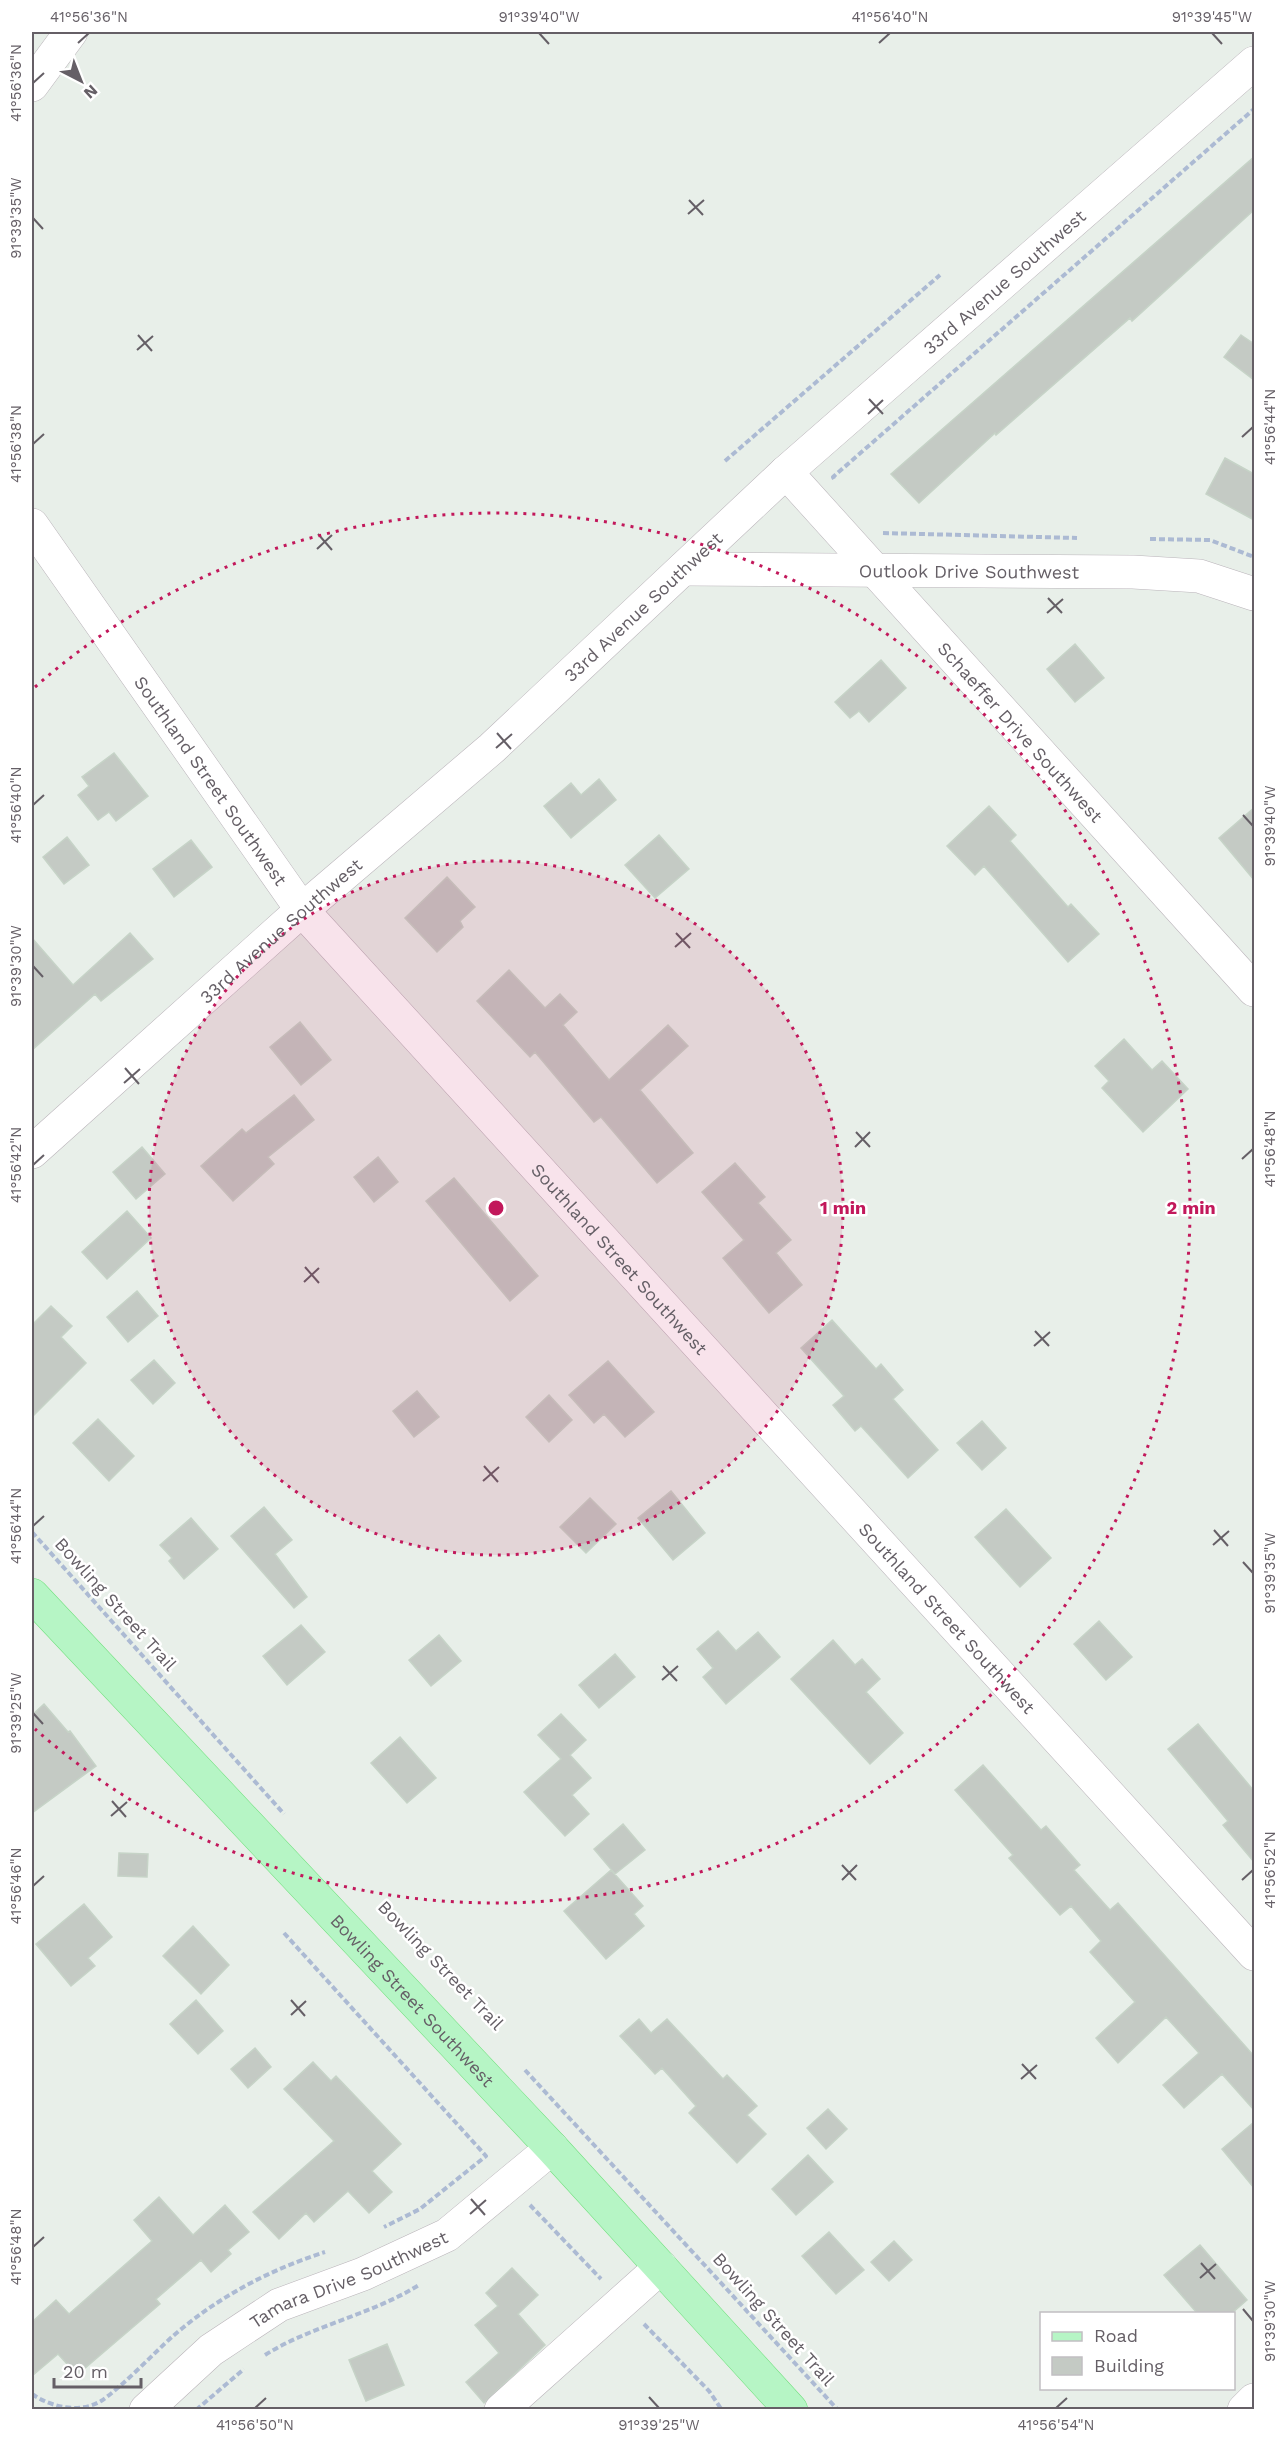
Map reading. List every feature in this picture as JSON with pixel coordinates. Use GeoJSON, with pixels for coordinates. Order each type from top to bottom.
{"type":"FeatureCollection","features":[{"type":"Feature","properties":{"kind":"main road","name":"Bowling Street Southwest"},"geometry":{"type":"LineString","coordinates":[[32,1595],[552,2148],[791,2409]]}},
{"type":"Feature","properties":{"kind":"street"},"geometry":{"type":"LineString","coordinates":[[32,85],[71,32]]}},
{"type":"Feature","properties":{"kind":"street","name":"33rd Avenue Southwest"},"geometry":{"type":"LineString","coordinates":[[32,1152],[302,910],[492,748],[786,472],[1254,63]]}},
{"type":"Feature","properties":{"kind":"street","name":"Schaeffer Drive Southwest"},"geometry":{"type":"LineString","coordinates":[[786,472],[1254,990]]}},
{"type":"Feature","properties":{"kind":"street","name":"Southland Street Southwest"},"geometry":{"type":"LineString","coordinates":[[32,525],[302,910],[1254,1954]]}},
{"type":"Feature","properties":{"kind":"street","name":"Outlook Drive Southwest"},"geometry":{"type":"LineString","coordinates":[[683,568],[873,569],[1199,576],[1254,594]]}},
{"type":"Feature","properties":{"kind":"street","name":"Tamara Drive Southwest"},"geometry":{"type":"LineString","coordinates":[[146,2409],[211,2350],[279,2305],[363,2274],[447,2235],[552,2148]]}},
{"type":"Feature","properties":{"kind":"street"},"geometry":{"type":"LineString","coordinates":[[501,2409],[661,2267]]}},
{"type":"Feature","properties":{"kind":"street"},"geometry":{"type":"LineString","coordinates":[[1244,2409],[1254,2400]]}},
{"type":"Feature","properties":{"kind":"path"},"geometry":{"type":"LineString","coordinates":[[840,485],[832,477],[1254,109]]}},
{"type":"Feature","properties":{"kind":"path"},"geometry":{"type":"LineString","coordinates":[[725,461],[940,275]]}},
{"type":"Feature","properties":{"kind":"path"},"geometry":{"type":"LineString","coordinates":[[876,525],[883,533],[1079,538]]}},
{"type":"Feature","properties":{"kind":"path"},"geometry":{"type":"LineString","coordinates":[[1138,539],[1210,540],[1254,557]]}},
{"type":"Feature","properties":{"kind":"path","name":"Bowling Street Trail"},"geometry":{"type":"LineString","coordinates":[[32,1532],[212,1731],[289,1820]]}},
{"type":"Feature","properties":{"kind":"path"},"geometry":{"type":"LineString","coordinates":[[284,1933],[486,2156],[420,2209],[382,2228]]}},
{"type":"Feature","properties":{"kind":"path","name":"Bowling Street Trail"},"geometry":{"type":"LineString","coordinates":[[518,2063],[567,2113],[838,2409]]}},
{"type":"Feature","properties":{"kind":"path"},"geometry":{"type":"LineString","coordinates":[[32,2394],[47,2404],[76,2408],[100,2401],[176,2334],[238,2289],[280,2266],[333,2249]]}},
{"type":"Feature","properties":{"kind":"building"},"geometry":{"type":"Polygon","coordinates":[[[1254,157],[1254,210],[1132,321],[1130,318],[996,435],[995,433],[919,503],[891,474],[1254,157]]]}},
{"type":"Feature","properties":{"kind":"building"},"geometry":{"type":"Polygon","coordinates":[[[1241,335],[1254,344],[1254,380],[1224,357],[1241,335]]]}},
{"type":"Feature","properties":{"kind":"building"},"geometry":{"type":"Polygon","coordinates":[[[1225,458],[1254,474],[1254,520],[1206,494],[1225,458]]]}},
{"type":"Feature","properties":{"kind":"building"},"geometry":{"type":"Polygon","coordinates":[[[1075,644],[1104,678],[1075,702],[1047,669],[1075,644]]]}},
{"type":"Feature","properties":{"kind":"building"},"geometry":{"type":"Polygon","coordinates":[[[881,660],[906,688],[869,722],[859,711],[850,718],[835,702],[881,660]]]}},
{"type":"Feature","properties":{"kind":"building"},"geometry":{"type":"Polygon","coordinates":[[[114,753],[148,796],[116,821],[109,812],[98,820],[78,795],[89,786],[82,777],[114,753]]]}},
{"type":"Feature","properties":{"kind":"building"},"geometry":{"type":"Polygon","coordinates":[[[599,779],[616,800],[571,838],[544,806],[571,783],[581,795],[599,779]]]}},
{"type":"Feature","properties":{"kind":"building"},"geometry":{"type":"Polygon","coordinates":[[[989,806],[1016,835],[1010,841],[1068,907],[1071,904],[1099,934],[1068,962],[984,866],[975,875],[947,846],[989,806]]]}},
{"type":"Feature","properties":{"kind":"building"},"geometry":{"type":"Polygon","coordinates":[[[1254,808],[1254,880],[1219,838],[1254,808]]]}},
{"type":"Feature","properties":{"kind":"building"},"geometry":{"type":"Polygon","coordinates":[[[659,835],[689,869],[655,898],[625,865],[659,835]]]}},
{"type":"Feature","properties":{"kind":"building"},"geometry":{"type":"Polygon","coordinates":[[[67,837],[89,865],[64,884],[43,857],[67,837]]]}},
{"type":"Feature","properties":{"kind":"building"},"geometry":{"type":"Polygon","coordinates":[[[191,840],[212,867],[174,897],[153,869],[191,840]]]}},
{"type":"Feature","properties":{"kind":"building"},"geometry":{"type":"Polygon","coordinates":[[[447,877],[475,907],[460,921],[463,927],[437,952],[405,918],[447,877]]]}},
{"type":"Feature","properties":{"kind":"building"},"geometry":{"type":"Polygon","coordinates":[[[130,933],[153,959],[101,1001],[95,994],[32,1050],[32,938],[73,985],[130,933]]]}},
{"type":"Feature","properties":{"kind":"building"},"geometry":{"type":"Polygon","coordinates":[[[509,970],[545,1008],[560,994],[577,1012],[563,1025],[609,1080],[668,1025],[688,1046],[640,1090],[693,1153],[657,1183],[601,1117],[594,1122],[535,1052],[530,1057],[477,1001],[509,970]]]}},
{"type":"Feature","properties":{"kind":"building"},"geometry":{"type":"Polygon","coordinates":[[[300,1022],[331,1060],[301,1085],[270,1047],[300,1022]]]}},
{"type":"Feature","properties":{"kind":"building"},"geometry":{"type":"Polygon","coordinates":[[[1124,1039],[1152,1070],[1162,1061],[1188,1089],[1143,1132],[1102,1088],[1109,1081],[1095,1066],[1124,1039]]]}},
{"type":"Feature","properties":{"kind":"building"},"geometry":{"type":"Polygon","coordinates":[[[294,1095],[314,1120],[268,1157],[274,1164],[233,1201],[201,1166],[242,1129],[246,1133],[294,1095]]]}},
{"type":"Feature","properties":{"kind":"building"},"geometry":{"type":"Polygon","coordinates":[[[142,1147],[165,1174],[136,1199],[113,1172],[142,1147]]]}},
{"type":"Feature","properties":{"kind":"building"},"geometry":{"type":"Polygon","coordinates":[[[378,1157],[398,1182],[374,1202],[354,1177],[378,1157]]]}},
{"type":"Feature","properties":{"kind":"building"},"geometry":{"type":"Polygon","coordinates":[[[735,1163],[765,1197],[758,1203],[791,1240],[776,1253],[802,1285],[769,1313],[723,1258],[744,1240],[702,1192],[735,1163]]]}},
{"type":"Feature","properties":{"kind":"building"},"geometry":{"type":"Polygon","coordinates":[[[454,1178],[538,1276],[510,1301],[426,1201],[454,1178]]]}},
{"type":"Feature","properties":{"kind":"building"},"geometry":{"type":"Polygon","coordinates":[[[127,1211],[151,1238],[107,1279],[82,1252],[127,1211]]]}},
{"type":"Feature","properties":{"kind":"building"},"geometry":{"type":"Polygon","coordinates":[[[137,1291],[158,1316],[128,1342],[107,1317],[137,1291]]]}},
{"type":"Feature","properties":{"kind":"building"},"geometry":{"type":"Polygon","coordinates":[[[51,1306],[72,1326],[61,1337],[86,1363],[32,1417],[32,1325],[51,1306]]]}},
{"type":"Feature","properties":{"kind":"building"},"geometry":{"type":"Polygon","coordinates":[[[832,1320],[876,1369],[881,1364],[903,1390],[893,1399],[938,1450],[908,1478],[861,1426],[855,1431],[833,1405],[844,1396],[801,1348],[832,1320]]]}},
{"type":"Feature","properties":{"kind":"building"},"geometry":{"type":"Polygon","coordinates":[[[154,1360],[175,1383],[153,1404],[131,1380],[154,1360]]]}},
{"type":"Feature","properties":{"kind":"building"},"geometry":{"type":"Polygon","coordinates":[[[608,1361],[654,1412],[625,1437],[604,1414],[594,1423],[569,1395],[608,1361]]]}},
{"type":"Feature","properties":{"kind":"building"},"geometry":{"type":"Polygon","coordinates":[[[417,1391],[439,1417],[414,1437],[393,1411],[417,1391]]]}},
{"type":"Feature","properties":{"kind":"building"},"geometry":{"type":"Polygon","coordinates":[[[549,1395],[572,1420],[549,1442],[526,1417],[549,1395]]]}},
{"type":"Feature","properties":{"kind":"building"},"geometry":{"type":"Polygon","coordinates":[[[98,1419],[134,1456],[109,1481],[73,1443],[98,1419]]]}},
{"type":"Feature","properties":{"kind":"building"},"geometry":{"type":"Polygon","coordinates":[[[982,1421],[1006,1448],[982,1470],[957,1443],[982,1421]]]}},
{"type":"Feature","properties":{"kind":"building"},"geometry":{"type":"Polygon","coordinates":[[[671,1491],[705,1533],[673,1560],[638,1518],[671,1491]]]}},
{"type":"Feature","properties":{"kind":"building"},"geometry":{"type":"Polygon","coordinates":[[[590,1498],[616,1524],[586,1553],[560,1527],[590,1498]]]}},
{"type":"Feature","properties":{"kind":"building"},"geometry":{"type":"Polygon","coordinates":[[[264,1507],[292,1540],[275,1554],[307,1597],[294,1608],[231,1536],[264,1507]]]}},
{"type":"Feature","properties":{"kind":"building"},"geometry":{"type":"Polygon","coordinates":[[[1006,1509],[1051,1558],[1020,1587],[975,1537],[1006,1509]]]}},
{"type":"Feature","properties":{"kind":"building"},"geometry":{"type":"Polygon","coordinates":[[[191,1518],[218,1549],[184,1579],[169,1561],[172,1558],[160,1545],[191,1518]]]}},
{"type":"Feature","properties":{"kind":"building"},"geometry":{"type":"Polygon","coordinates":[[[1099,1621],[1132,1657],[1106,1680],[1074,1644],[1099,1621]]]}},
{"type":"Feature","properties":{"kind":"building"},"geometry":{"type":"Polygon","coordinates":[[[301,1625],[325,1652],[287,1685],[263,1656],[301,1625]]]}},
{"type":"Feature","properties":{"kind":"building"},"geometry":{"type":"Polygon","coordinates":[[[718,1631],[736,1651],[758,1632],[780,1657],[726,1704],[703,1677],[713,1668],[697,1649],[718,1631]]]}},
{"type":"Feature","properties":{"kind":"building"},"geometry":{"type":"Polygon","coordinates":[[[439,1635],[461,1661],[431,1686],[409,1660],[439,1635]]]}},
{"type":"Feature","properties":{"kind":"building"},"geometry":{"type":"Polygon","coordinates":[[[833,1640],[855,1665],[862,1659],[880,1679],[866,1692],[903,1733],[870,1764],[791,1679],[833,1640]]]}},
{"type":"Feature","properties":{"kind":"building"},"geometry":{"type":"Polygon","coordinates":[[[615,1654],[635,1677],[599,1708],[579,1685],[615,1654]]]}},
{"type":"Feature","properties":{"kind":"building"},"geometry":{"type":"Polygon","coordinates":[[[44,1704],[68,1732],[70,1731],[96,1766],[32,1813],[32,1715],[44,1704]]]}},
{"type":"Feature","properties":{"kind":"building"},"geometry":{"type":"Polygon","coordinates":[[[561,1714],[586,1740],[570,1755],[591,1778],[572,1795],[589,1814],[565,1836],[524,1792],[561,1759],[538,1735],[561,1714]]]}},
{"type":"Feature","properties":{"kind":"building"},"geometry":{"type":"Polygon","coordinates":[[[1198,1724],[1254,1791],[1254,1862],[1223,1825],[1228,1821],[1168,1749],[1198,1724]]]}},
{"type":"Feature","properties":{"kind":"building"},"geometry":{"type":"Polygon","coordinates":[[[400,1737],[436,1778],[407,1803],[371,1763],[400,1737]]]}},
{"type":"Feature","properties":{"kind":"building"},"geometry":{"type":"Polygon","coordinates":[[[983,1765],[1041,1830],[1046,1826],[1080,1865],[1074,1870],[1110,1910],[1118,1903],[1254,2056],[1254,2110],[1222,2074],[1184,2108],[1163,2085],[1199,2053],[1166,2017],[1118,2063],[1096,2038],[1135,2002],[1090,1952],[1101,1941],[1071,1906],[1060,1915],[1009,1858],[1013,1855],[955,1790],[983,1765]]]}},
{"type":"Feature","properties":{"kind":"building"},"geometry":{"type":"Polygon","coordinates":[[[623,1824],[645,1850],[615,1874],[594,1849],[623,1824]]]}},
{"type":"Feature","properties":{"kind":"building"},"geometry":{"type":"Polygon","coordinates":[[[119,1853],[148,1854],[147,1877],[118,1876],[119,1853]]]}},
{"type":"Feature","properties":{"kind":"building"},"geometry":{"type":"Polygon","coordinates":[[[611,1870],[643,1906],[634,1914],[644,1926],[606,1959],[564,1911],[611,1870]]]}},
{"type":"Feature","properties":{"kind":"building"},"geometry":{"type":"Polygon","coordinates":[[[84,1904],[112,1937],[88,1958],[95,1966],[71,1986],[36,1944],[84,1904]]]}},
{"type":"Feature","properties":{"kind":"building"},"geometry":{"type":"Polygon","coordinates":[[[193,1926],[229,1965],[201,1994],[163,1956],[193,1926]]]}},
{"type":"Feature","properties":{"kind":"building"},"geometry":{"type":"Polygon","coordinates":[[[196,2000],[223,2031],[198,2054],[170,2024],[196,2000]]]}},
{"type":"Feature","properties":{"kind":"building"},"geometry":{"type":"Polygon","coordinates":[[[639,2019],[651,2033],[667,2019],[723,2079],[727,2075],[757,2106],[747,2115],[766,2134],[737,2163],[689,2113],[696,2106],[662,2068],[655,2074],[620,2036],[639,2019]]]}},
{"type":"Feature","properties":{"kind":"building"},"geometry":{"type":"Polygon","coordinates":[[[255,2048],[271,2067],[248,2088],[231,2069],[255,2048]]]}},
{"type":"Feature","properties":{"kind":"building"},"geometry":{"type":"Polygon","coordinates":[[[313,2062],[331,2081],[336,2076],[401,2144],[372,2171],[392,2192],[369,2213],[348,2191],[314,2222],[306,2213],[279,2239],[253,2212],[334,2141],[284,2089],[313,2062]]]}},
{"type":"Feature","properties":{"kind":"building"},"geometry":{"type":"Polygon","coordinates":[[[828,2109],[847,2129],[826,2149],[807,2128],[828,2109]]]}},
{"type":"Feature","properties":{"kind":"building"},"geometry":{"type":"Polygon","coordinates":[[[1254,2122],[1254,2188],[1222,2149],[1254,2122]]]}},
{"type":"Feature","properties":{"kind":"building"},"geometry":{"type":"Polygon","coordinates":[[[808,2155],[833,2182],[796,2215],[772,2189],[808,2155]]]}},
{"type":"Feature","properties":{"kind":"building"},"geometry":{"type":"Polygon","coordinates":[[[159,2197],[193,2235],[225,2205],[249,2232],[228,2250],[231,2254],[211,2272],[201,2260],[156,2299],[160,2304],[77,2375],[58,2354],[32,2376],[32,2322],[56,2300],[69,2314],[152,2241],[134,2220],[159,2197]]]}},
{"type":"Feature","properties":{"kind":"building"},"geometry":{"type":"Polygon","coordinates":[[[829,2232],[864,2270],[836,2294],[802,2256],[829,2232]]]}},
{"type":"Feature","properties":{"kind":"building"},"geometry":{"type":"Polygon","coordinates":[[[894,2241],[912,2260],[889,2281],[871,2262],[894,2241]]]}},
{"type":"Feature","properties":{"kind":"building"},"geometry":{"type":"Polygon","coordinates":[[[1200,2245],[1247,2300],[1233,2312],[1196,2312],[1164,2275],[1200,2245]]]}},
{"type":"Feature","properties":{"kind":"building"},"geometry":{"type":"Polygon","coordinates":[[[512,2268],[538,2295],[518,2314],[545,2345],[484,2403],[466,2382],[499,2353],[475,2325],[498,2306],[486,2293],[512,2268]]]}},
{"type":"Feature","properties":{"kind":"building"},"geometry":{"type":"Polygon","coordinates":[[[387,2344],[404,2385],[366,2401],[349,2360],[387,2344]]]}}]}
